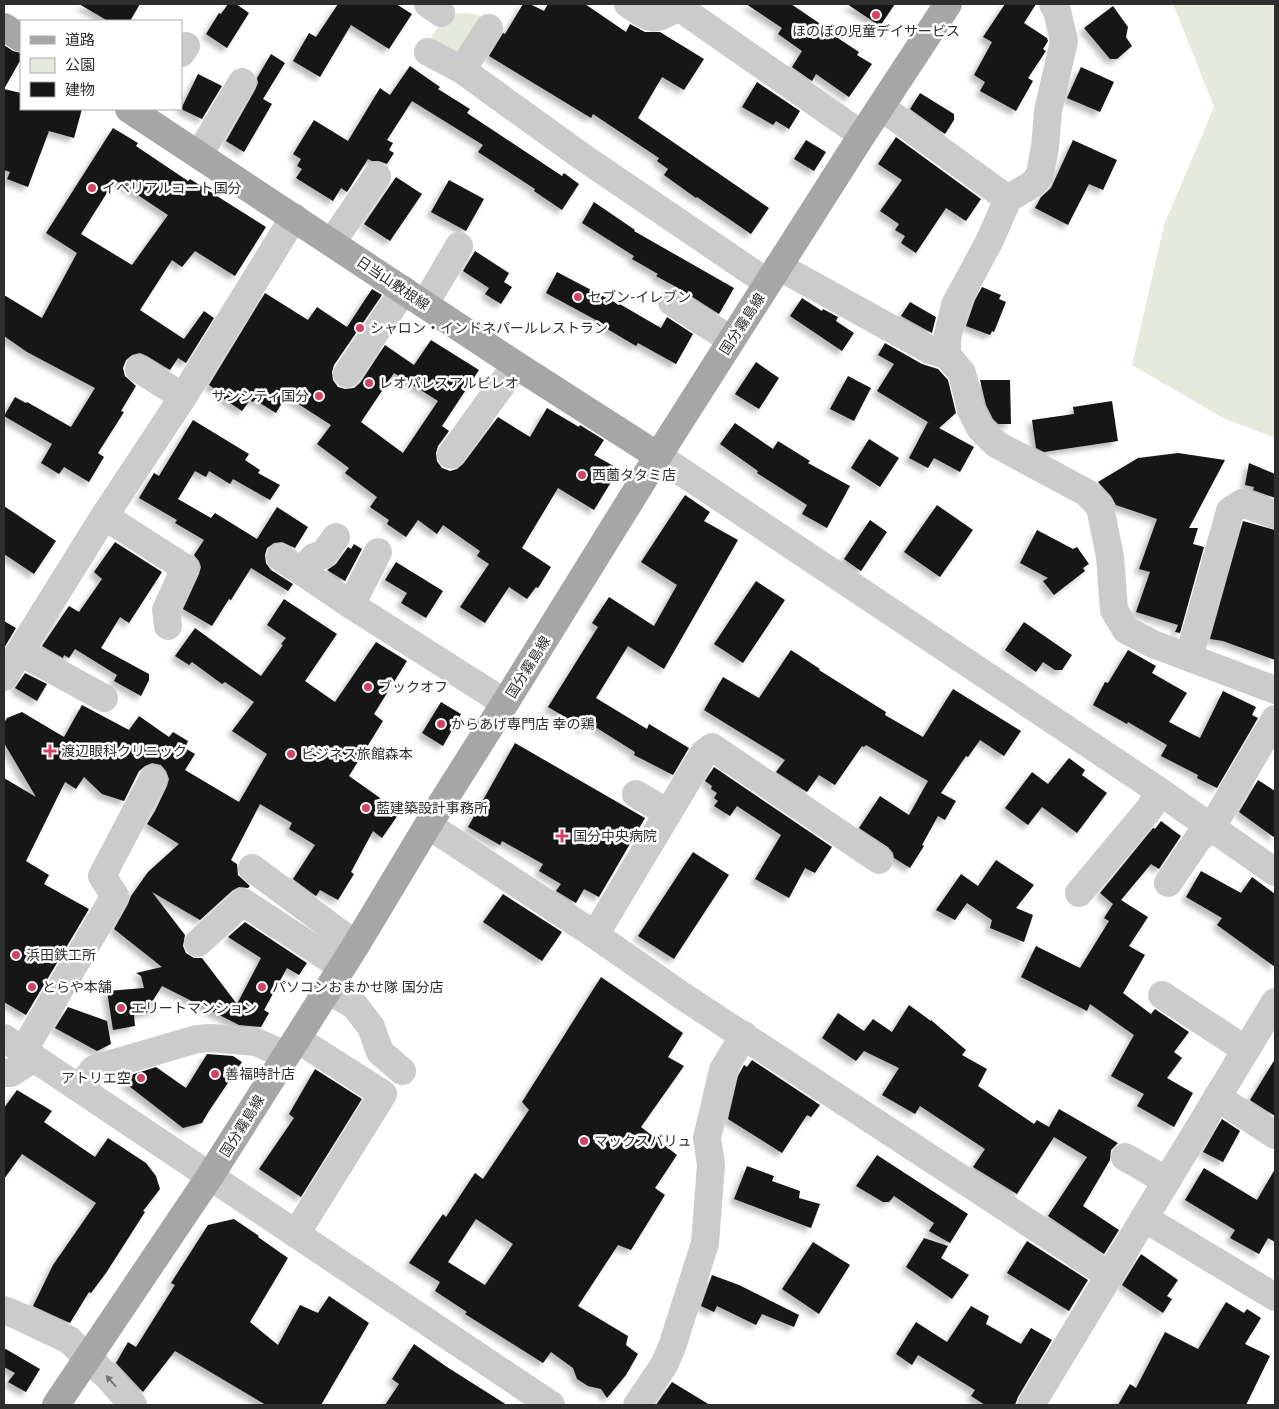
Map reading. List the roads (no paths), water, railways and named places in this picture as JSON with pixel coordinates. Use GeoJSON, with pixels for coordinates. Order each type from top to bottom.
{"type":"FeatureCollection","features":[{"type":"Feature","properties":{"kind":"main road","name":"国分霧島線"},"geometry":{"type":"LineString","coordinates":[[56,1405],[210,1176],[328,990],[428,825],[506,703],[731,340],[948,4]]}},
{"type":"Feature","properties":{"kind":"main road"},"geometry":{"type":"LineString","coordinates":[[4,27],[20,37]]}},
{"type":"Feature","properties":{"kind":"main road","name":"日当山敷根線"},"geometry":{"type":"LineString","coordinates":[[138,111],[199,155],[516,365],[658,456]]}},
{"type":"Feature","properties":{"kind":"street"},"geometry":{"type":"LineString","coordinates":[[628,4],[650,17],[659,16],[677,9],[683,10],[862,135]]}},
{"type":"Feature","properties":{"kind":"street"},"geometry":{"type":"LineString","coordinates":[[1053,4],[1057,11],[1064,40],[1048,111],[1045,147],[1040,174],[1034,183],[1009,198],[989,242],[955,305],[947,339],[953,363],[980,428],[996,444],[1087,493],[1100,507],[1110,556],[1114,610],[1126,630],[1153,644],[1275,690]]}},
{"type":"Feature","properties":{"kind":"street"},"geometry":{"type":"LineString","coordinates":[[462,70],[489,28]]}},
{"type":"Feature","properties":{"kind":"street"},"geometry":{"type":"LineString","coordinates":[[428,52],[462,70],[584,158],[773,275],[930,350],[953,363]]}},
{"type":"Feature","properties":{"kind":"street"},"geometry":{"type":"LineString","coordinates":[[199,155],[242,82]]}},
{"type":"Feature","properties":{"kind":"street"},"geometry":{"type":"LineString","coordinates":[[881,108],[1009,198]]}},
{"type":"Feature","properties":{"kind":"street"},"geometry":{"type":"LineString","coordinates":[[332,242],[377,176]]}},
{"type":"Feature","properties":{"kind":"street"},"geometry":{"type":"LineString","coordinates":[[4,677],[104,516],[183,397],[294,217]]}},
{"type":"Feature","properties":{"kind":"street"},"geometry":{"type":"LineString","coordinates":[[347,374],[459,246]]}},
{"type":"Feature","properties":{"kind":"street"},"geometry":{"type":"LineString","coordinates":[[672,302],[731,340]]}},
{"type":"Feature","properties":{"kind":"street"},"geometry":{"type":"LineString","coordinates":[[451,455],[516,365]]}},
{"type":"Feature","properties":{"kind":"street"},"geometry":{"type":"LineString","coordinates":[[139,368],[183,397]]}},
{"type":"Feature","properties":{"kind":"street"},"geometry":{"type":"LineString","coordinates":[[658,456],[1159,791],[1275,872]]}},
{"type":"Feature","properties":{"kind":"street"},"geometry":{"type":"LineString","coordinates":[[1189,657],[1230,511],[1242,503],[1275,515]]}},
{"type":"Feature","properties":{"kind":"street"},"geometry":{"type":"LineString","coordinates":[[104,516],[185,568],[166,610],[168,626]]}},
{"type":"Feature","properties":{"kind":"street"},"geometry":{"type":"LineString","coordinates":[[336,537],[323,555],[291,564],[506,703]]}},
{"type":"Feature","properties":{"kind":"street"},"geometry":{"type":"LineString","coordinates":[[351,604],[378,552]]}},
{"type":"Feature","properties":{"kind":"street"},"geometry":{"type":"LineString","coordinates":[[20,652],[104,698]]}},
{"type":"Feature","properties":{"kind":"street"},"geometry":{"type":"LineString","coordinates":[[1168,883],[1198,840],[1212,827],[1275,719]]}},
{"type":"Feature","properties":{"kind":"street"},"geometry":{"type":"LineString","coordinates":[[595,935],[704,753],[712,747],[880,860]]}},
{"type":"Feature","properties":{"kind":"street"},"geometry":{"type":"LineString","coordinates":[[4,1073],[11,1073],[20,1049],[115,896],[102,876],[153,779]]}},
{"type":"Feature","properties":{"kind":"street"},"geometry":{"type":"LineString","coordinates":[[1079,893],[1150,808],[1159,791]]}},
{"type":"Feature","properties":{"kind":"street"},"geometry":{"type":"LineString","coordinates":[[636,794],[668,813]]}},
{"type":"Feature","properties":{"kind":"street"},"geometry":{"type":"LineString","coordinates":[[428,825],[595,935],[684,997],[1110,1276]]}},
{"type":"Feature","properties":{"kind":"street"},"geometry":{"type":"LineString","coordinates":[[252,868],[349,956]]}},
{"type":"Feature","properties":{"kind":"street"},"geometry":{"type":"LineString","coordinates":[[198,943],[243,902],[349,956]]}},
{"type":"Feature","properties":{"kind":"street"},"geometry":{"type":"LineString","coordinates":[[328,990],[355,1006],[371,1027],[380,1052],[402,1071]]}},
{"type":"Feature","properties":{"kind":"street"},"geometry":{"type":"LineString","coordinates":[[1162,995],[1246,1050]]}},
{"type":"Feature","properties":{"kind":"street"},"geometry":{"type":"LineString","coordinates":[[1031,1405],[1275,1002]]}},
{"type":"Feature","properties":{"kind":"street"},"geometry":{"type":"LineString","coordinates":[[637,1405],[664,1365],[672,1347],[705,1243],[711,1165],[708,1138],[723,1070],[744,1035]]}},
{"type":"Feature","properties":{"kind":"street"},"geometry":{"type":"LineString","coordinates":[[79,1088],[94,1069],[197,1039],[211,1038],[292,1047],[383,1094],[296,1234]]}},
{"type":"Feature","properties":{"kind":"street"},"geometry":{"type":"LineString","coordinates":[[20,1049],[296,1234],[543,1403]]}},
{"type":"Feature","properties":{"kind":"street"},"geometry":{"type":"LineString","coordinates":[[1217,1097],[1275,1135]]}},
{"type":"Feature","properties":{"kind":"street"},"geometry":{"type":"LineString","coordinates":[[1125,1157],[1167,1181]]}},
{"type":"Feature","properties":{"kind":"street"},"geometry":{"type":"LineString","coordinates":[[1144,1218],[1275,1296]]}},
{"type":"Feature","properties":{"kind":"street"},"geometry":{"type":"LineString","coordinates":[[4,1310],[69,1340],[107,1376],[132,1405]]}},
{"type":"Feature","properties":{"kind":"place","name":"ほのぼの児童デイサービス"},"geometry":{"type":"Point","coordinates":[876,15]}},
{"type":"Feature","properties":{"kind":"place","name":"イペリアルコート国分"},"geometry":{"type":"Point","coordinates":[92,188]}},
{"type":"Feature","properties":{"kind":"place","name":"セブン-イレブン"},"geometry":{"type":"Point","coordinates":[578,297]}},
{"type":"Feature","properties":{"kind":"place","name":"シャロン・インドネパールレストラン"},"geometry":{"type":"Point","coordinates":[360,328]}},
{"type":"Feature","properties":{"kind":"place","name":"レオパレスアルビレオ"},"geometry":{"type":"Point","coordinates":[369,383]}},
{"type":"Feature","properties":{"kind":"place","name":"サンシティ国分"},"geometry":{"type":"Point","coordinates":[319,396]}},
{"type":"Feature","properties":{"kind":"place","name":"西薗タタミ店"},"geometry":{"type":"Point","coordinates":[582,475]}},
{"type":"Feature","properties":{"kind":"place","name":"ブックオフ"},"geometry":{"type":"Point","coordinates":[368,687]}},
{"type":"Feature","properties":{"kind":"place","name":"からあげ専門店 幸の鶏"},"geometry":{"type":"Point","coordinates":[441,724]}},
{"type":"Feature","properties":{"kind":"place","name":"渡辺眼科クリニック"},"geometry":{"type":"Point","coordinates":[50,751]}},
{"type":"Feature","properties":{"kind":"place","name":"ビジネス旅館森本"},"geometry":{"type":"Point","coordinates":[291,754]}},
{"type":"Feature","properties":{"kind":"place","name":"藍建築設計事務所"},"geometry":{"type":"Point","coordinates":[366,808]}},
{"type":"Feature","properties":{"kind":"place","name":"国分中央病院"},"geometry":{"type":"Point","coordinates":[562,836]}},
{"type":"Feature","properties":{"kind":"place","name":"浜田鉄工所"},"geometry":{"type":"Point","coordinates":[16,955]}},
{"type":"Feature","properties":{"kind":"place","name":"とらや本舗"},"geometry":{"type":"Point","coordinates":[32,987]}},
{"type":"Feature","properties":{"kind":"place","name":"パソコンおまかせ隊 国分店"},"geometry":{"type":"Point","coordinates":[262,987]}},
{"type":"Feature","properties":{"kind":"place","name":"エリートマンション"},"geometry":{"type":"Point","coordinates":[121,1008]}},
{"type":"Feature","properties":{"kind":"place","name":"善福時計店"},"geometry":{"type":"Point","coordinates":[215,1074]}},
{"type":"Feature","properties":{"kind":"place","name":"アトリエ空"},"geometry":{"type":"Point","coordinates":[141,1078]}},
{"type":"Feature","properties":{"kind":"place","name":"マックスバリュ"},"geometry":{"type":"Point","coordinates":[584,1141]}}]}
